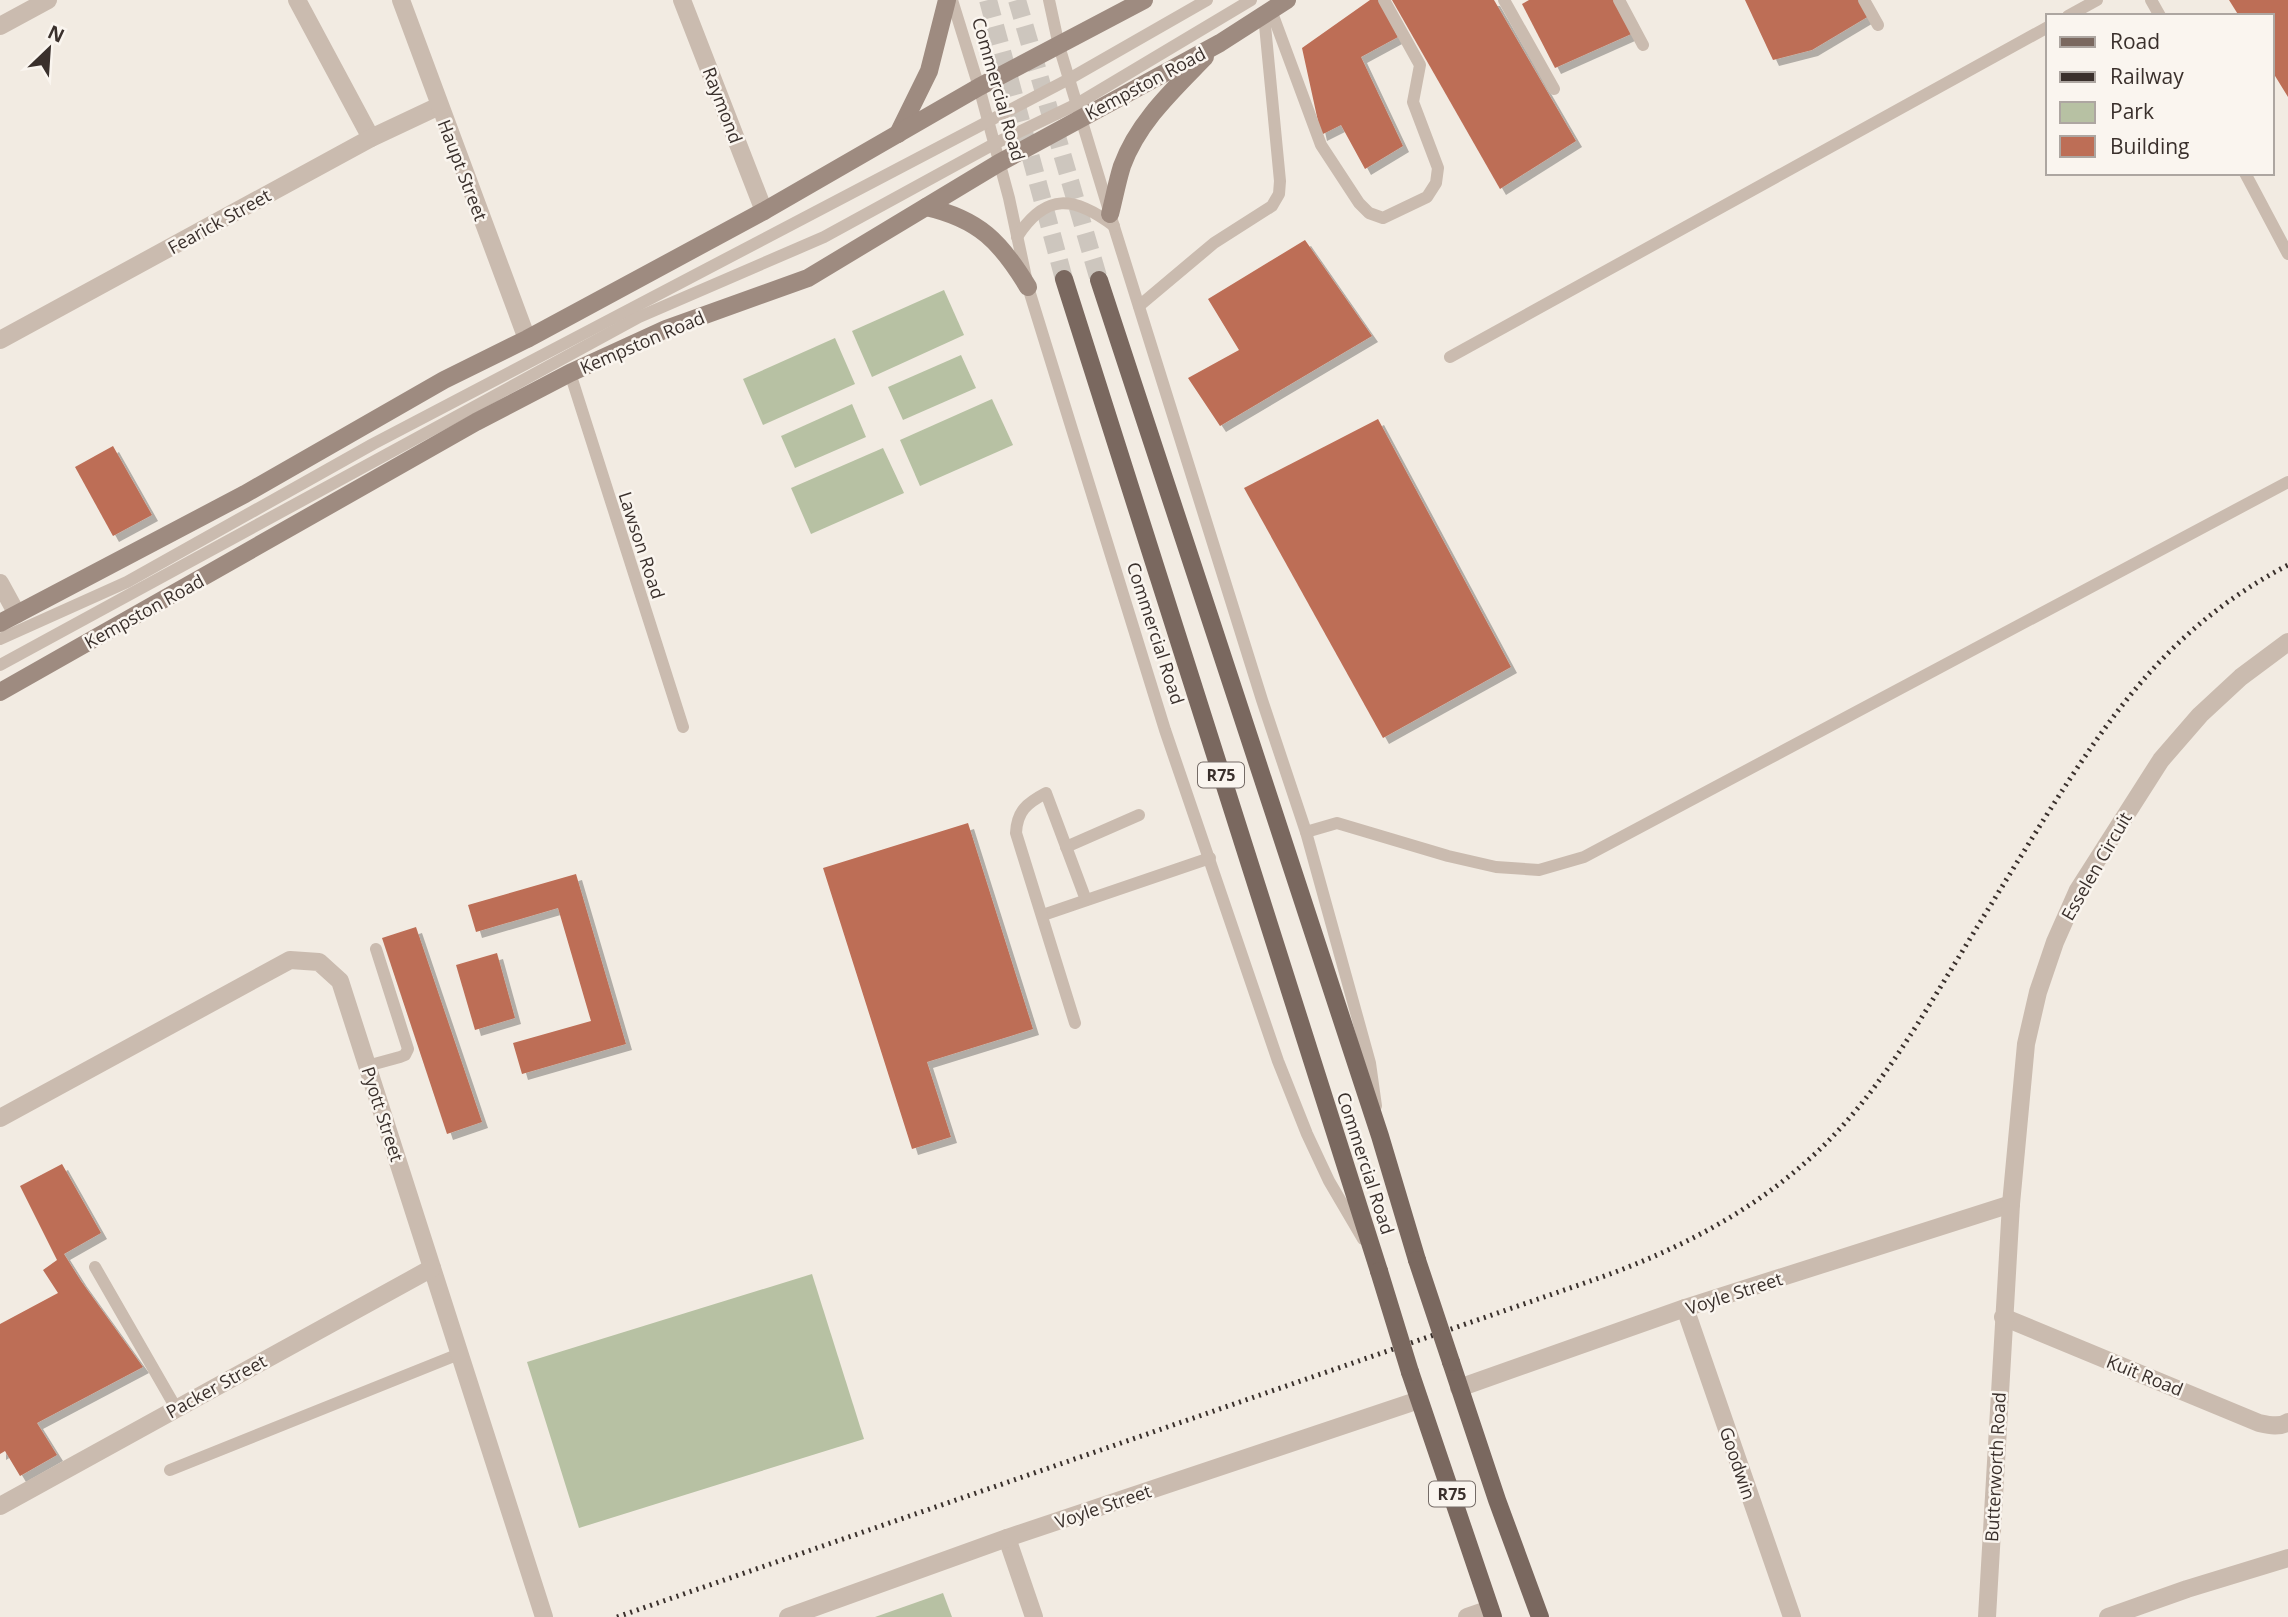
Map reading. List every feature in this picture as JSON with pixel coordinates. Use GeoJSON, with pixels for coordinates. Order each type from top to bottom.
{"type":"FeatureCollection","features":[{"type":"Feature","properties":{"kind":"main road"},"geometry":{"type":"LineString","coordinates":[[898,134],[929,71],[949,0]]}},
{"type":"Feature","properties":{"kind":"main road"},"geometry":{"type":"LineString","coordinates":[[0,623],[245,494],[444,380],[527,339],[764,211],[979,87],[1144,0]]}},
{"type":"Feature","properties":{"kind":"main road","name":"Kempston Road"},"geometry":{"type":"LineString","coordinates":[[0,692],[476,422],[569,373],[666,329],[808,278],[999,163],[1079,111],[1220,43],[1287,0]]}},
{"type":"Feature","properties":{"kind":"main road"},"geometry":{"type":"LineString","coordinates":[[1112,220],[1122,167],[1131,146],[1150,116],[1220,43]]}},
{"type":"Feature","properties":{"kind":"main road"},"geometry":{"type":"LineString","coordinates":[[926,207],[957,216],[983,230],[1009,256],[1028,287]]}},
{"type":"Feature","properties":{"kind":"main road","name":"Commercial Road"},"geometry":{"type":"LineString","coordinates":[[1064,279],[1410,1372],[1492,1613]]}},
{"type":"Feature","properties":{"kind":"main road","name":"Commercial Road"},"geometry":{"type":"LineString","coordinates":[[1099,280],[1380,1136],[1459,1388],[1540,1617]]}},
{"type":"Feature","properties":{"kind":"street"},"geometry":{"type":"LineString","coordinates":[[0,26],[48,0]]}},
{"type":"Feature","properties":{"kind":"street"},"geometry":{"type":"LineString","coordinates":[[297,0],[371,138]]}},
{"type":"Feature","properties":{"kind":"street","name":"Haupt Street"},"geometry":{"type":"LineString","coordinates":[[401,0],[527,339]]}},
{"type":"Feature","properties":{"kind":"street","name":"Raymond"},"geometry":{"type":"LineString","coordinates":[[682,0],[764,211]]}},
{"type":"Feature","properties":{"kind":"street","name":"Fearick Street"},"geometry":{"type":"LineString","coordinates":[[0,340],[371,138],[439,106]]}},
{"type":"Feature","properties":{"kind":"street"},"geometry":{"type":"LineString","coordinates":[[0,583],[17,614]]}},
{"type":"Feature","properties":{"kind":"street","name":"Esselen Circuit"},"geometry":{"type":"LineString","coordinates":[[2003,1317],[2011,1204],[2029,1031],[2054,942],[2078,890],[2161,760],[2210,705],[2241,677],[2288,642]]}},
{"type":"Feature","properties":{"kind":"street","name":"Pyott Street"},"geometry":{"type":"LineString","coordinates":[[0,1118],[290,960],[320,962],[340,981],[544,1617]]}},
{"type":"Feature","properties":{"kind":"street","name":"Voyle Street"},"geometry":{"type":"LineString","coordinates":[[1459,1388],[1685,1308],[2011,1204]]}},
{"type":"Feature","properties":{"kind":"street","name":"Packer Street"},"geometry":{"type":"LineString","coordinates":[[0,1506],[432,1268]]}},
{"type":"Feature","properties":{"kind":"street","name":"Goodwin"},"geometry":{"type":"LineString","coordinates":[[1685,1308],[1792,1617]]}},
{"type":"Feature","properties":{"kind":"street","name":"Kuit Road"},"geometry":{"type":"LineString","coordinates":[[2003,1317],[2259,1423],[2273,1426],[2288,1422]]}},
{"type":"Feature","properties":{"kind":"street","name":"Butterworth Road"},"geometry":{"type":"LineString","coordinates":[[1987,1617],[2003,1317]]}},
{"type":"Feature","properties":{"kind":"street","name":"Voyle Street"},"geometry":{"type":"LineString","coordinates":[[788,1617],[1007,1538],[1419,1400]]}},
{"type":"Feature","properties":{"kind":"street"},"geometry":{"type":"LineString","coordinates":[[1007,1538],[1034,1617]]}},
{"type":"Feature","properties":{"kind":"street"},"geometry":{"type":"LineString","coordinates":[[2109,1617],[2187,1589],[2288,1558]]}},
{"type":"Feature","properties":{"kind":"street"},"geometry":{"type":"LineString","coordinates":[[1467,1617],[1492,1613]]}},
{"type":"Feature","properties":{"kind":"lane","name":"Commercial Road"},"geometry":{"type":"LineString","coordinates":[[949,0],[979,87],[1028,287],[1161,717],[1278,1061],[1329,1181],[1377,1265]]}},
{"type":"Feature","properties":{"kind":"lane","name":"Commercial Road"},"geometry":{"type":"LineString","coordinates":[[1049,0],[1059,46],[1112,220],[1306,832],[1370,1063],[1380,1136]]}},
{"type":"Feature","properties":{"kind":"lane"},"geometry":{"type":"LineString","coordinates":[[0,639],[127,582],[373,444],[1069,79],[1207,0]]}},
{"type":"Feature","properties":{"kind":"lane"},"geometry":{"type":"LineString","coordinates":[[0,665],[639,317],[824,237],[994,144],[1079,111],[1251,0]]}},
{"type":"Feature","properties":{"kind":"lane"},"geometry":{"type":"LineString","coordinates":[[1267,13],[1321,145],[1359,203],[1369,213],[1383,219],[1427,197],[1436,183],[1438,168],[1413,102],[1420,65],[1384,0]]}},
{"type":"Feature","properties":{"kind":"lane"},"geometry":{"type":"LineString","coordinates":[[1504,0],[1554,89]]}},
{"type":"Feature","properties":{"kind":"lane"},"geometry":{"type":"LineString","coordinates":[[1619,0],[1643,45]]}},
{"type":"Feature","properties":{"kind":"lane"},"geometry":{"type":"LineString","coordinates":[[1864,0],[1878,25]]}},
{"type":"Feature","properties":{"kind":"lane"},"geometry":{"type":"LineString","coordinates":[[2072,14],[2097,0]]}},
{"type":"Feature","properties":{"kind":"lane"},"geometry":{"type":"LineString","coordinates":[[1139,306],[1214,243],[1272,206],[1279,194],[1267,13]]}},
{"type":"Feature","properties":{"kind":"lane"},"geometry":{"type":"LineString","coordinates":[[1450,357],[2046,28]]}},
{"type":"Feature","properties":{"kind":"lane"},"geometry":{"type":"LineString","coordinates":[[2246,175],[2288,254]]}},
{"type":"Feature","properties":{"kind":"lane"},"geometry":{"type":"LineString","coordinates":[[1017,237],[1036,213],[1058,202],[1084,208],[1112,220]]}},
{"type":"Feature","properties":{"kind":"lane","name":"Lawson Road"},"geometry":{"type":"LineString","coordinates":[[569,373],[683,727]]}},
{"type":"Feature","properties":{"kind":"lane"},"geometry":{"type":"LineString","coordinates":[[1306,832],[1337,823],[1448,856],[1496,867],[1539,870],[1584,857],[2288,482]]}},
{"type":"Feature","properties":{"kind":"lane"},"geometry":{"type":"LineString","coordinates":[[1075,1023],[1016,833],[1017,821],[1028,802],[1046,793],[1087,900]]}},
{"type":"Feature","properties":{"kind":"lane"},"geometry":{"type":"LineString","coordinates":[[1066,847],[1139,815]]}},
{"type":"Feature","properties":{"kind":"lane"},"geometry":{"type":"LineString","coordinates":[[1043,915],[1210,858]]}},
{"type":"Feature","properties":{"kind":"lane"},"geometry":{"type":"LineString","coordinates":[[367,1066],[405,1055],[408,1049],[376,949]]}},
{"type":"Feature","properties":{"kind":"lane"},"geometry":{"type":"LineString","coordinates":[[95,1267],[176,1408]]}},
{"type":"Feature","properties":{"kind":"lane"},"geometry":{"type":"LineString","coordinates":[[170,1470],[459,1354]]}},
{"type":"Feature","properties":{"kind":"green space"},"geometry":{"type":"Polygon","coordinates":[[[944,290],[964,335],[872,377],[852,331],[944,290]]]}},
{"type":"Feature","properties":{"kind":"green space"},"geometry":{"type":"Polygon","coordinates":[[[835,338],[855,384],[763,425],[743,379],[835,338]]]}},
{"type":"Feature","properties":{"kind":"green space"},"geometry":{"type":"Polygon","coordinates":[[[961,355],[976,388],[903,420],[888,387],[961,355]]]}},
{"type":"Feature","properties":{"kind":"green space"},"geometry":{"type":"Polygon","coordinates":[[[992,399],[1013,445],[920,486],[900,440],[992,399]]]}},
{"type":"Feature","properties":{"kind":"green space"},"geometry":{"type":"Polygon","coordinates":[[[852,404],[866,437],[795,468],[781,436],[852,404]]]}},
{"type":"Feature","properties":{"kind":"green space"},"geometry":{"type":"Polygon","coordinates":[[[883,448],[904,493],[811,534],[791,488],[883,448]]]}},
{"type":"Feature","properties":{"kind":"green space"},"geometry":{"type":"Polygon","coordinates":[[[812,1274],[864,1439],[579,1528],[527,1362],[812,1274]]]}},
{"type":"Feature","properties":{"kind":"green space"},"geometry":{"type":"Polygon","coordinates":[[[943,1593],[952,1617],[875,1617],[943,1593]]]}},
{"type":"Feature","properties":{"kind":"building"},"geometry":{"type":"Polygon","coordinates":[[[1370,0],[1379,0],[1398,37],[1361,57],[1403,146],[1365,169],[1341,125],[1321,135],[1302,48],[1370,0]]]}},
{"type":"Feature","properties":{"kind":"building"},"geometry":{"type":"Polygon","coordinates":[[[1392,0],[1494,0],[1576,141],[1500,189],[1392,0]]]}},
{"type":"Feature","properties":{"kind":"building"},"geometry":{"type":"Polygon","coordinates":[[[1529,0],[1617,0],[1638,31],[1555,68],[1522,4],[1529,0]]]}},
{"type":"Feature","properties":{"kind":"building"},"geometry":{"type":"Polygon","coordinates":[[[1745,0],[1861,0],[1869,16],[1812,50],[1773,60],[1745,0]]]}},
{"type":"Feature","properties":{"kind":"building"},"geometry":{"type":"Polygon","coordinates":[[[2229,0],[2288,0],[2288,97],[2274,74],[2274,14],[2238,14],[2229,0]]]}},
{"type":"Feature","properties":{"kind":"building"},"geometry":{"type":"Polygon","coordinates":[[[1305,240],[1372,336],[1220,426],[1188,378],[1239,350],[1208,299],[1305,240]]]}},
{"type":"Feature","properties":{"kind":"building"},"geometry":{"type":"Polygon","coordinates":[[[1378,419],[1511,667],[1383,738],[1244,488],[1378,419]]]}},
{"type":"Feature","properties":{"kind":"building"},"geometry":{"type":"Polygon","coordinates":[[[113,446],[152,515],[113,536],[75,467],[113,446]]]}},
{"type":"Feature","properties":{"kind":"building"},"geometry":{"type":"Polygon","coordinates":[[[968,823],[1033,1029],[927,1062],[951,1137],[912,1149],[823,868],[968,823]]]}},
{"type":"Feature","properties":{"kind":"building"},"geometry":{"type":"Polygon","coordinates":[[[576,874],[626,1044],[522,1074],[513,1043],[591,1021],[558,908],[476,932],[468,905],[576,874]]]}},
{"type":"Feature","properties":{"kind":"building"},"geometry":{"type":"Polygon","coordinates":[[[416,927],[482,1122],[447,1134],[382,938],[416,927]]]}},
{"type":"Feature","properties":{"kind":"building"},"geometry":{"type":"Polygon","coordinates":[[[497,953],[515,1018],[475,1030],[456,965],[497,953]]]}},
{"type":"Feature","properties":{"kind":"building"},"geometry":{"type":"Polygon","coordinates":[[[62,1164],[101,1233],[64,1254],[143,1367],[37,1423],[57,1455],[20,1476],[5,1451],[0,1454],[0,1324],[58,1293],[43,1270],[57,1260],[20,1186],[62,1164]]]}},
{"type":"Feature","properties":{"kind":"tunnel"},"geometry":{"type":"LineString","coordinates":[[988,0],[1064,279]]}},
{"type":"Feature","properties":{"kind":"tunnel"},"geometry":{"type":"LineString","coordinates":[[1017,0],[1099,280]]}},
{"type":"Feature","properties":{"kind":"railway"},"geometry":{"type":"LineString","coordinates":[[617,1617],[1599,1278],[1687,1241],[1742,1210],[1817,1152],[1854,1112],[1887,1070],[2071,777],[2122,705],[2149,673],[2211,614],[2288,565]]}}]}
